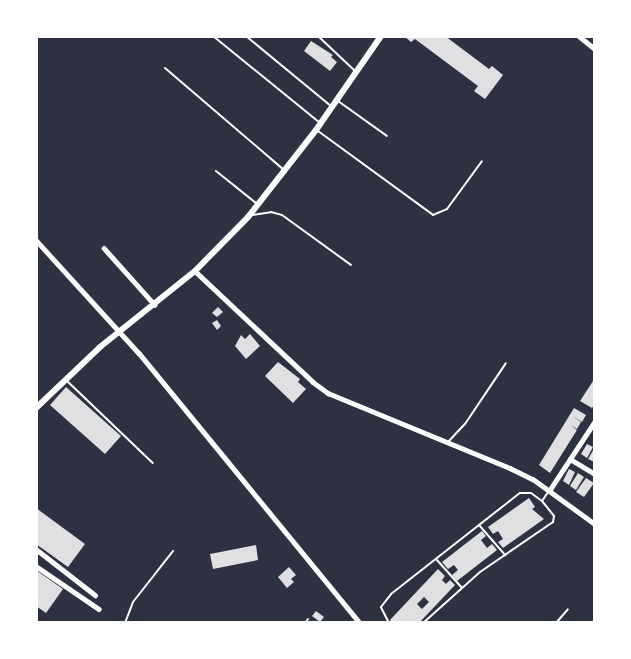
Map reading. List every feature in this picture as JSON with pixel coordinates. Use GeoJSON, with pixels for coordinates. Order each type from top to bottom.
{"type":"FeatureCollection","features":[{"type":"Feature","properties":{"kind":"main road"},"geometry":{"type":"LineString","coordinates":[[36,408],[64,379],[194,271],[248,217],[316,130],[381,36]]}},
{"type":"Feature","properties":{"kind":"street"},"geometry":{"type":"LineString","coordinates":[[579,36],[595,50]]}},
{"type":"Feature","properties":{"kind":"street"},"geometry":{"type":"LineString","coordinates":[[36,240],[120,331],[360,623]]}},
{"type":"Feature","properties":{"kind":"street"},"geometry":{"type":"LineString","coordinates":[[104,248],[155,305]]}},
{"type":"Feature","properties":{"kind":"street"},"geometry":{"type":"LineString","coordinates":[[194,271],[313,382],[348,402],[510,468],[549,491],[595,524]]}},
{"type":"Feature","properties":{"kind":"street"},"geometry":{"type":"LineString","coordinates":[[549,491],[595,421]]}},
{"type":"Feature","properties":{"kind":"street"},"geometry":{"type":"LineString","coordinates":[[570,459],[595,474]]}},
{"type":"Feature","properties":{"kind":"street"},"geometry":{"type":"LineString","coordinates":[[36,549],[95,595]]}},
{"type":"Feature","properties":{"kind":"street"},"geometry":{"type":"LineString","coordinates":[[36,566],[99,609]]}},
{"type":"Feature","properties":{"kind":"lane"},"geometry":{"type":"LineString","coordinates":[[213,36],[320,123]]}},
{"type":"Feature","properties":{"kind":"lane"},"geometry":{"type":"LineString","coordinates":[[246,36],[332,106]]}},
{"type":"Feature","properties":{"kind":"lane"},"geometry":{"type":"LineString","coordinates":[[318,36],[355,71]]}},
{"type":"Feature","properties":{"kind":"lane"},"geometry":{"type":"LineString","coordinates":[[165,68],[285,170]]}},
{"type":"Feature","properties":{"kind":"lane"},"geometry":{"type":"LineString","coordinates":[[336,100],[387,136]]}},
{"type":"Feature","properties":{"kind":"lane"},"geometry":{"type":"LineString","coordinates":[[316,130],[433,215],[448,209],[482,161]]}},
{"type":"Feature","properties":{"kind":"lane"},"geometry":{"type":"LineString","coordinates":[[216,171],[258,205]]}},
{"type":"Feature","properties":{"kind":"lane"},"geometry":{"type":"LineString","coordinates":[[248,217],[271,212],[282,215],[351,265]]}},
{"type":"Feature","properties":{"kind":"lane"},"geometry":{"type":"LineString","coordinates":[[448,442],[465,424],[506,363]]}},
{"type":"Feature","properties":{"kind":"lane"},"geometry":{"type":"LineString","coordinates":[[64,379],[154,464]]}},
{"type":"Feature","properties":{"kind":"lane"},"geometry":{"type":"LineString","coordinates":[[542,501],[549,491]]}},
{"type":"Feature","properties":{"kind":"lane"},"geometry":{"type":"LineString","coordinates":[[389,623],[382,607],[391,594],[520,493],[532,493],[542,501],[554,516],[553,522],[461,588],[424,623]]}},
{"type":"Feature","properties":{"kind":"lane"},"geometry":{"type":"LineString","coordinates":[[479,525],[506,555]]}},
{"type":"Feature","properties":{"kind":"lane"},"geometry":{"type":"LineString","coordinates":[[124,623],[134,602],[173,551]]}},
{"type":"Feature","properties":{"kind":"lane"},"geometry":{"type":"LineString","coordinates":[[436,559],[461,588]]}},
{"type":"Feature","properties":{"kind":"lane"},"geometry":{"type":"LineString","coordinates":[[556,623],[568,609]]}},
{"type":"Feature","properties":{"kind":"lane"},"geometry":{"type":"LineString","coordinates":[[305,623],[308,619]]}},
{"type":"Feature","properties":{"kind":"building"},"geometry":{"type":"Polygon","coordinates":[[[404,36],[445,36],[489,69],[492,66],[503,75],[485,99],[474,91],[478,86],[415,39],[411,42],[404,36]]]}},
{"type":"Feature","properties":{"kind":"building"},"geometry":{"type":"Polygon","coordinates":[[[311,41],[333,55],[331,57],[337,62],[330,71],[304,51],[311,41]]]}},
{"type":"Feature","properties":{"kind":"building"},"geometry":{"type":"Polygon","coordinates":[[[218,307],[223,312],[217,317],[212,313],[218,307]]]}},
{"type":"Feature","properties":{"kind":"building"},"geometry":{"type":"Polygon","coordinates":[[[217,320],[221,326],[217,330],[212,323],[217,320]]]}},
{"type":"Feature","properties":{"kind":"building"},"geometry":{"type":"Polygon","coordinates":[[[250,334],[260,346],[246,359],[235,346],[241,335],[245,339],[250,334]]]}},
{"type":"Feature","properties":{"kind":"building"},"geometry":{"type":"Polygon","coordinates":[[[278,362],[300,379],[298,382],[306,389],[293,403],[265,376],[278,362]]]}},
{"type":"Feature","properties":{"kind":"building"},"geometry":{"type":"Polygon","coordinates":[[[595,378],[595,403],[592,408],[580,401],[595,378]]]}},
{"type":"Feature","properties":{"kind":"building"},"geometry":{"type":"Polygon","coordinates":[[[66,387],[121,436],[105,454],[50,405],[66,387]]]}},
{"type":"Feature","properties":{"kind":"building"},"geometry":{"type":"Polygon","coordinates":[[[574,408],[586,415],[582,422],[572,416],[581,422],[577,429],[571,425],[577,430],[550,473],[539,465],[574,408]]]}},
{"type":"Feature","properties":{"kind":"building"},"geometry":{"type":"Polygon","coordinates":[[[587,444],[593,447],[587,458],[581,454],[587,444]]]}},
{"type":"Feature","properties":{"kind":"building"},"geometry":{"type":"Polygon","coordinates":[[[595,447],[595,460],[594,462],[588,459],[595,447]]]}},
{"type":"Feature","properties":{"kind":"building"},"geometry":{"type":"Polygon","coordinates":[[[569,469],[575,472],[569,485],[563,481],[569,469]]]}},
{"type":"Feature","properties":{"kind":"building"},"geometry":{"type":"Polygon","coordinates":[[[578,473],[584,477],[576,490],[570,486],[578,473]]]}},
{"type":"Feature","properties":{"kind":"building"},"geometry":{"type":"Polygon","coordinates":[[[586,478],[594,483],[584,497],[576,492],[586,478]]]}},
{"type":"Feature","properties":{"kind":"building"},"geometry":{"type":"Polygon","coordinates":[[[529,498],[535,507],[532,509],[544,519],[503,548],[498,542],[503,539],[498,531],[493,534],[488,527],[529,498]]]}},
{"type":"Feature","properties":{"kind":"building"},"geometry":{"type":"Polygon","coordinates":[[[36,508],[85,544],[68,567],[36,544],[36,508]]]}},
{"type":"Feature","properties":{"kind":"building"},"geometry":{"type":"Polygon","coordinates":[[[482,531],[486,536],[481,540],[487,548],[492,544],[497,550],[457,581],[452,575],[458,570],[454,565],[448,569],[442,562],[482,531]]]}},
{"type":"Feature","properties":{"kind":"building"},"geometry":{"type":"Polygon","coordinates":[[[256,545],[258,560],[213,569],[210,554],[256,545]]]}},
{"type":"Feature","properties":{"kind":"building"},"geometry":{"type":"Polygon","coordinates":[[[289,567],[296,575],[291,579],[294,582],[287,588],[278,577],[289,567]]]}},
{"type":"Feature","properties":{"kind":"building"},"geometry":{"type":"Polygon","coordinates":[[[438,569],[445,576],[442,580],[446,584],[450,580],[455,585],[419,623],[393,623],[390,620],[438,569]],[[424,597],[417,604],[422,609],[429,602],[424,597]]]}},
{"type":"Feature","properties":{"kind":"building"},"geometry":{"type":"Polygon","coordinates":[[[36,570],[63,589],[46,613],[36,606],[36,570]]]}},
{"type":"Feature","properties":{"kind":"building"},"geometry":{"type":"Polygon","coordinates":[[[316,611],[324,617],[320,622],[312,616],[316,611]]]}}]}
